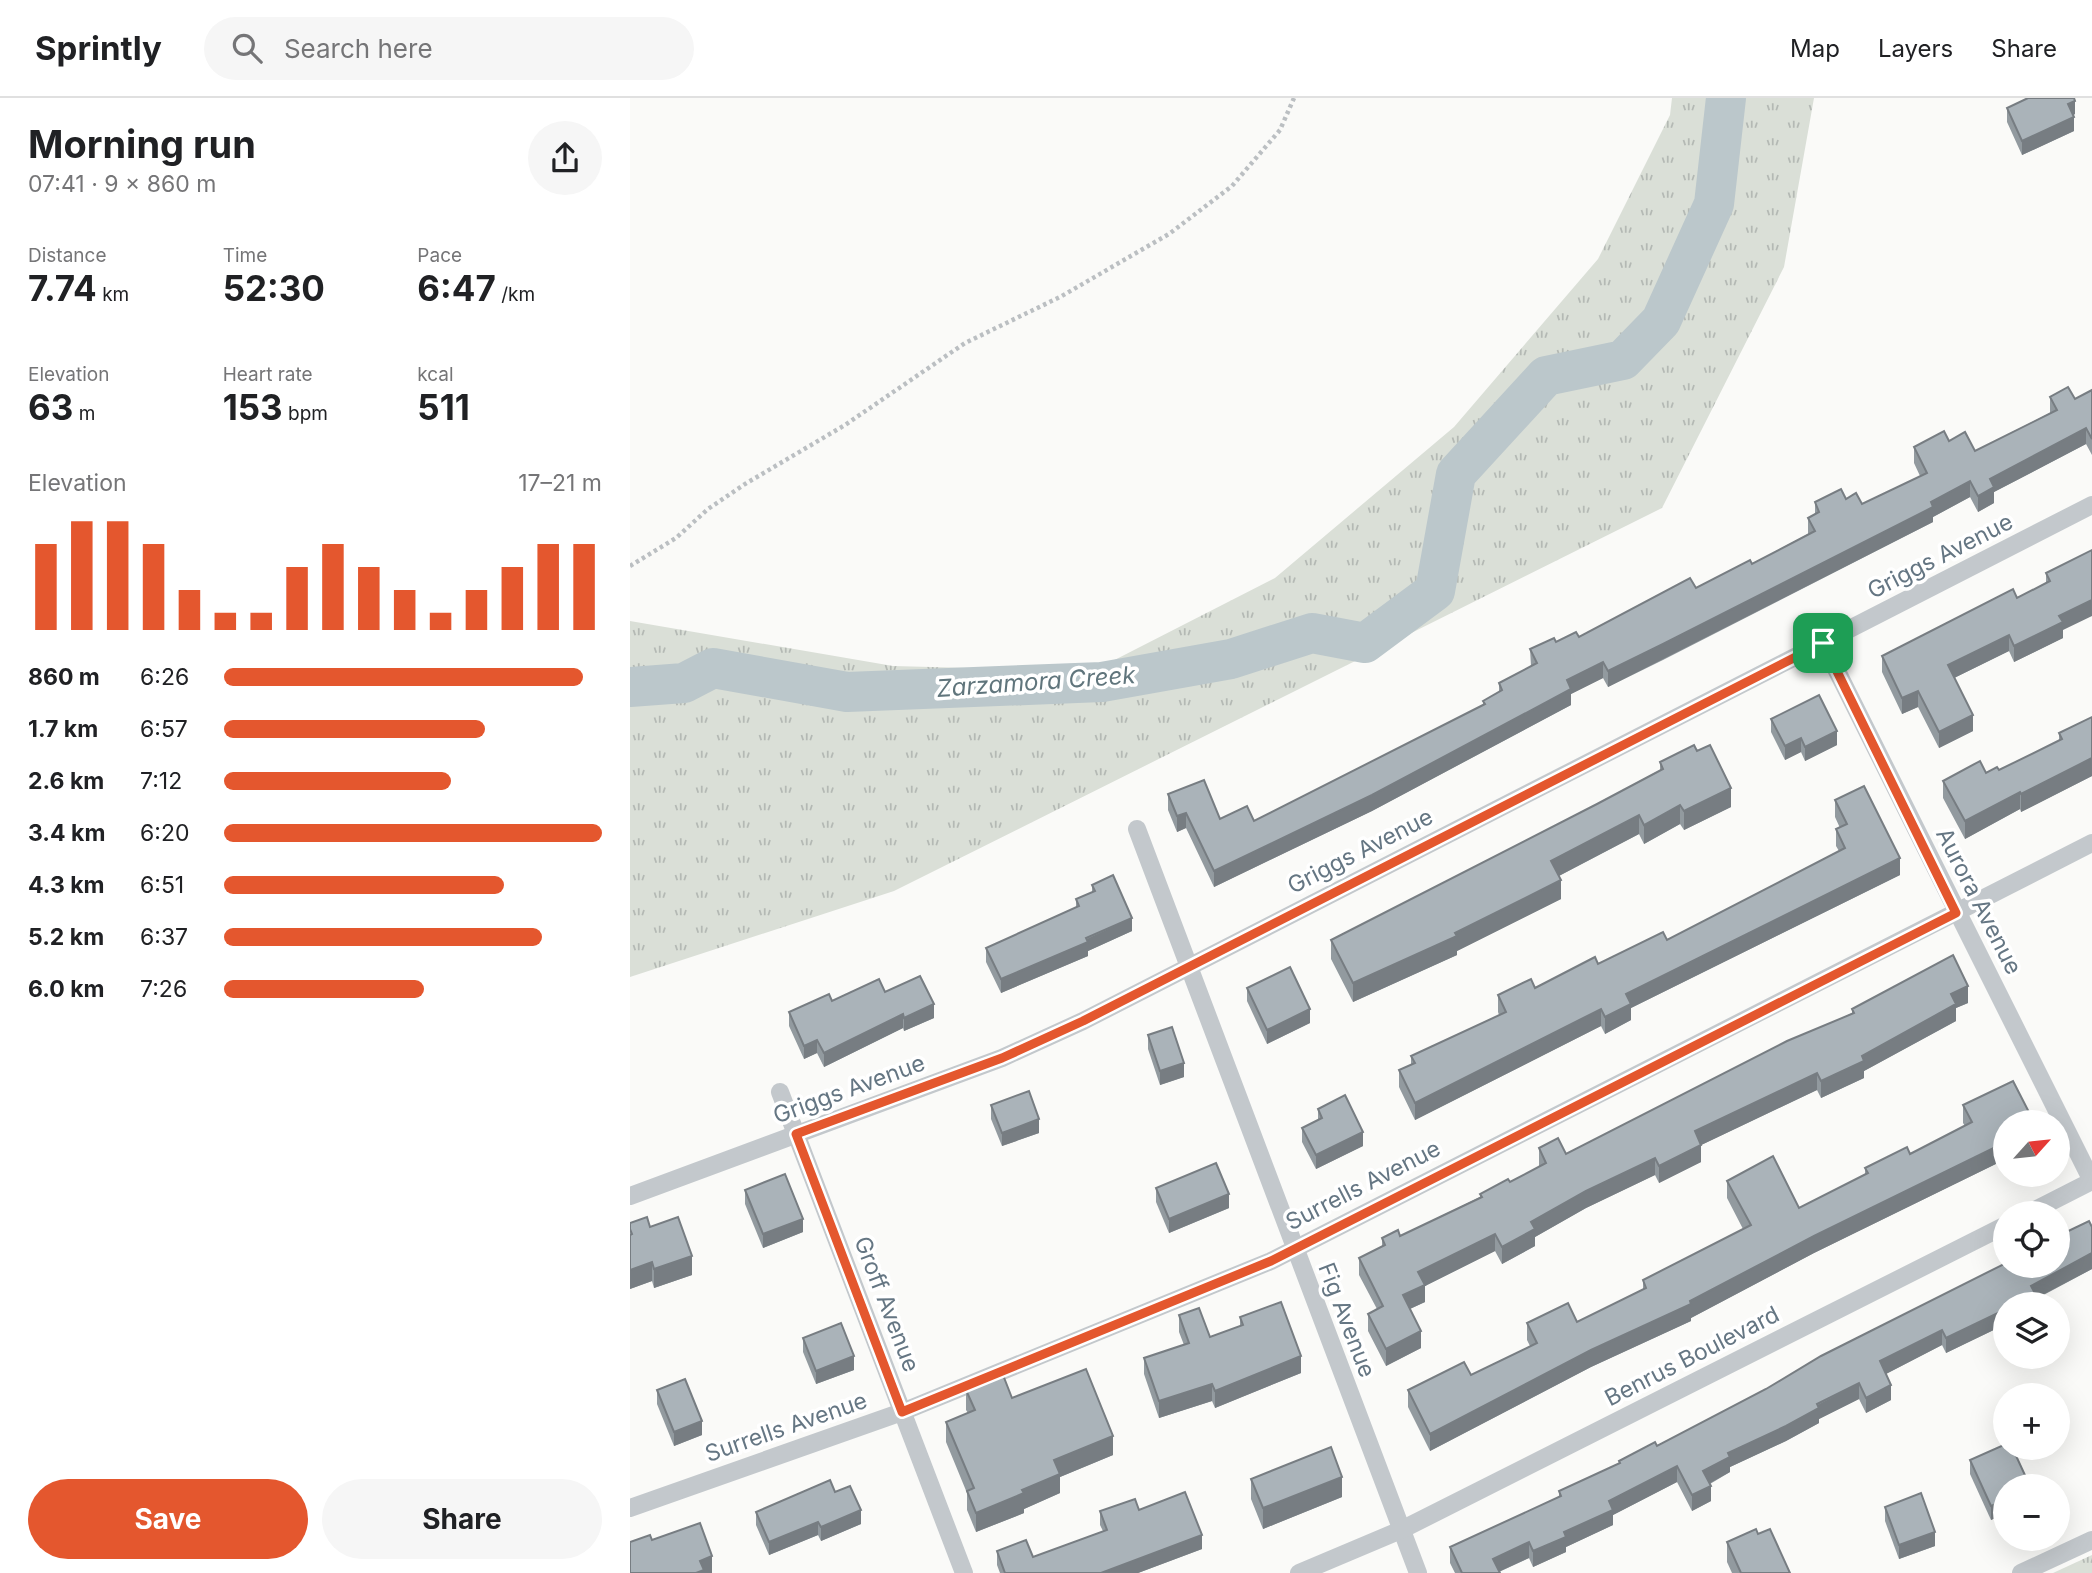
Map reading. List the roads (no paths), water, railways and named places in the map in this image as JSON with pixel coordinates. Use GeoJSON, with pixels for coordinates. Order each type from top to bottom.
{"type":"FeatureCollection","features":[{"type":"Feature","properties":{"kind":"street","name":"Griggs Avenue"},"geometry":{"type":"LineString","coordinates":[[630,1196],[1002,1058],[1083,1021],[2092,505]]}},
{"type":"Feature","properties":{"kind":"street","name":"Aurora Avenue"},"geometry":{"type":"LineString","coordinates":[[1823,643],[2092,1181]]}},
{"type":"Feature","properties":{"kind":"street","name":"Fig Avenue"},"geometry":{"type":"LineString","coordinates":[[1137,829],[1418,1573]]}},
{"type":"Feature","properties":{"kind":"street","name":"Surrells Avenue"},"geometry":{"type":"LineString","coordinates":[[630,1508],[902,1412],[1237,1276],[2092,844]]}},
{"type":"Feature","properties":{"kind":"street","name":"Groff Avenue"},"geometry":{"type":"LineString","coordinates":[[780,1092],[964,1573]]}},
{"type":"Feature","properties":{"kind":"street"},"geometry":{"type":"LineString","coordinates":[[2053,1201],[2092,1181]]}},
{"type":"Feature","properties":{"kind":"street","name":"Benrus Boulevard"},"geometry":{"type":"LineString","coordinates":[[1299,1573],[1401,1530],[1993,1232]]}},
{"type":"Feature","properties":{"kind":"street"},"geometry":{"type":"LineString","coordinates":[[2021,1573],[2092,1540]]}},
{"type":"Feature","properties":{"kind":"waterway","name":"Zarzamora Creek"},"geometry":{"type":"LineString","coordinates":[[630,687],[684,683],[713,668],[847,692],[1102,682],[1231,659],[1312,633],[1365,643],[1435,591],[1456,474],[1546,376],[1623,360],[1661,321],[1714,204],[1726,98]]}}]}
